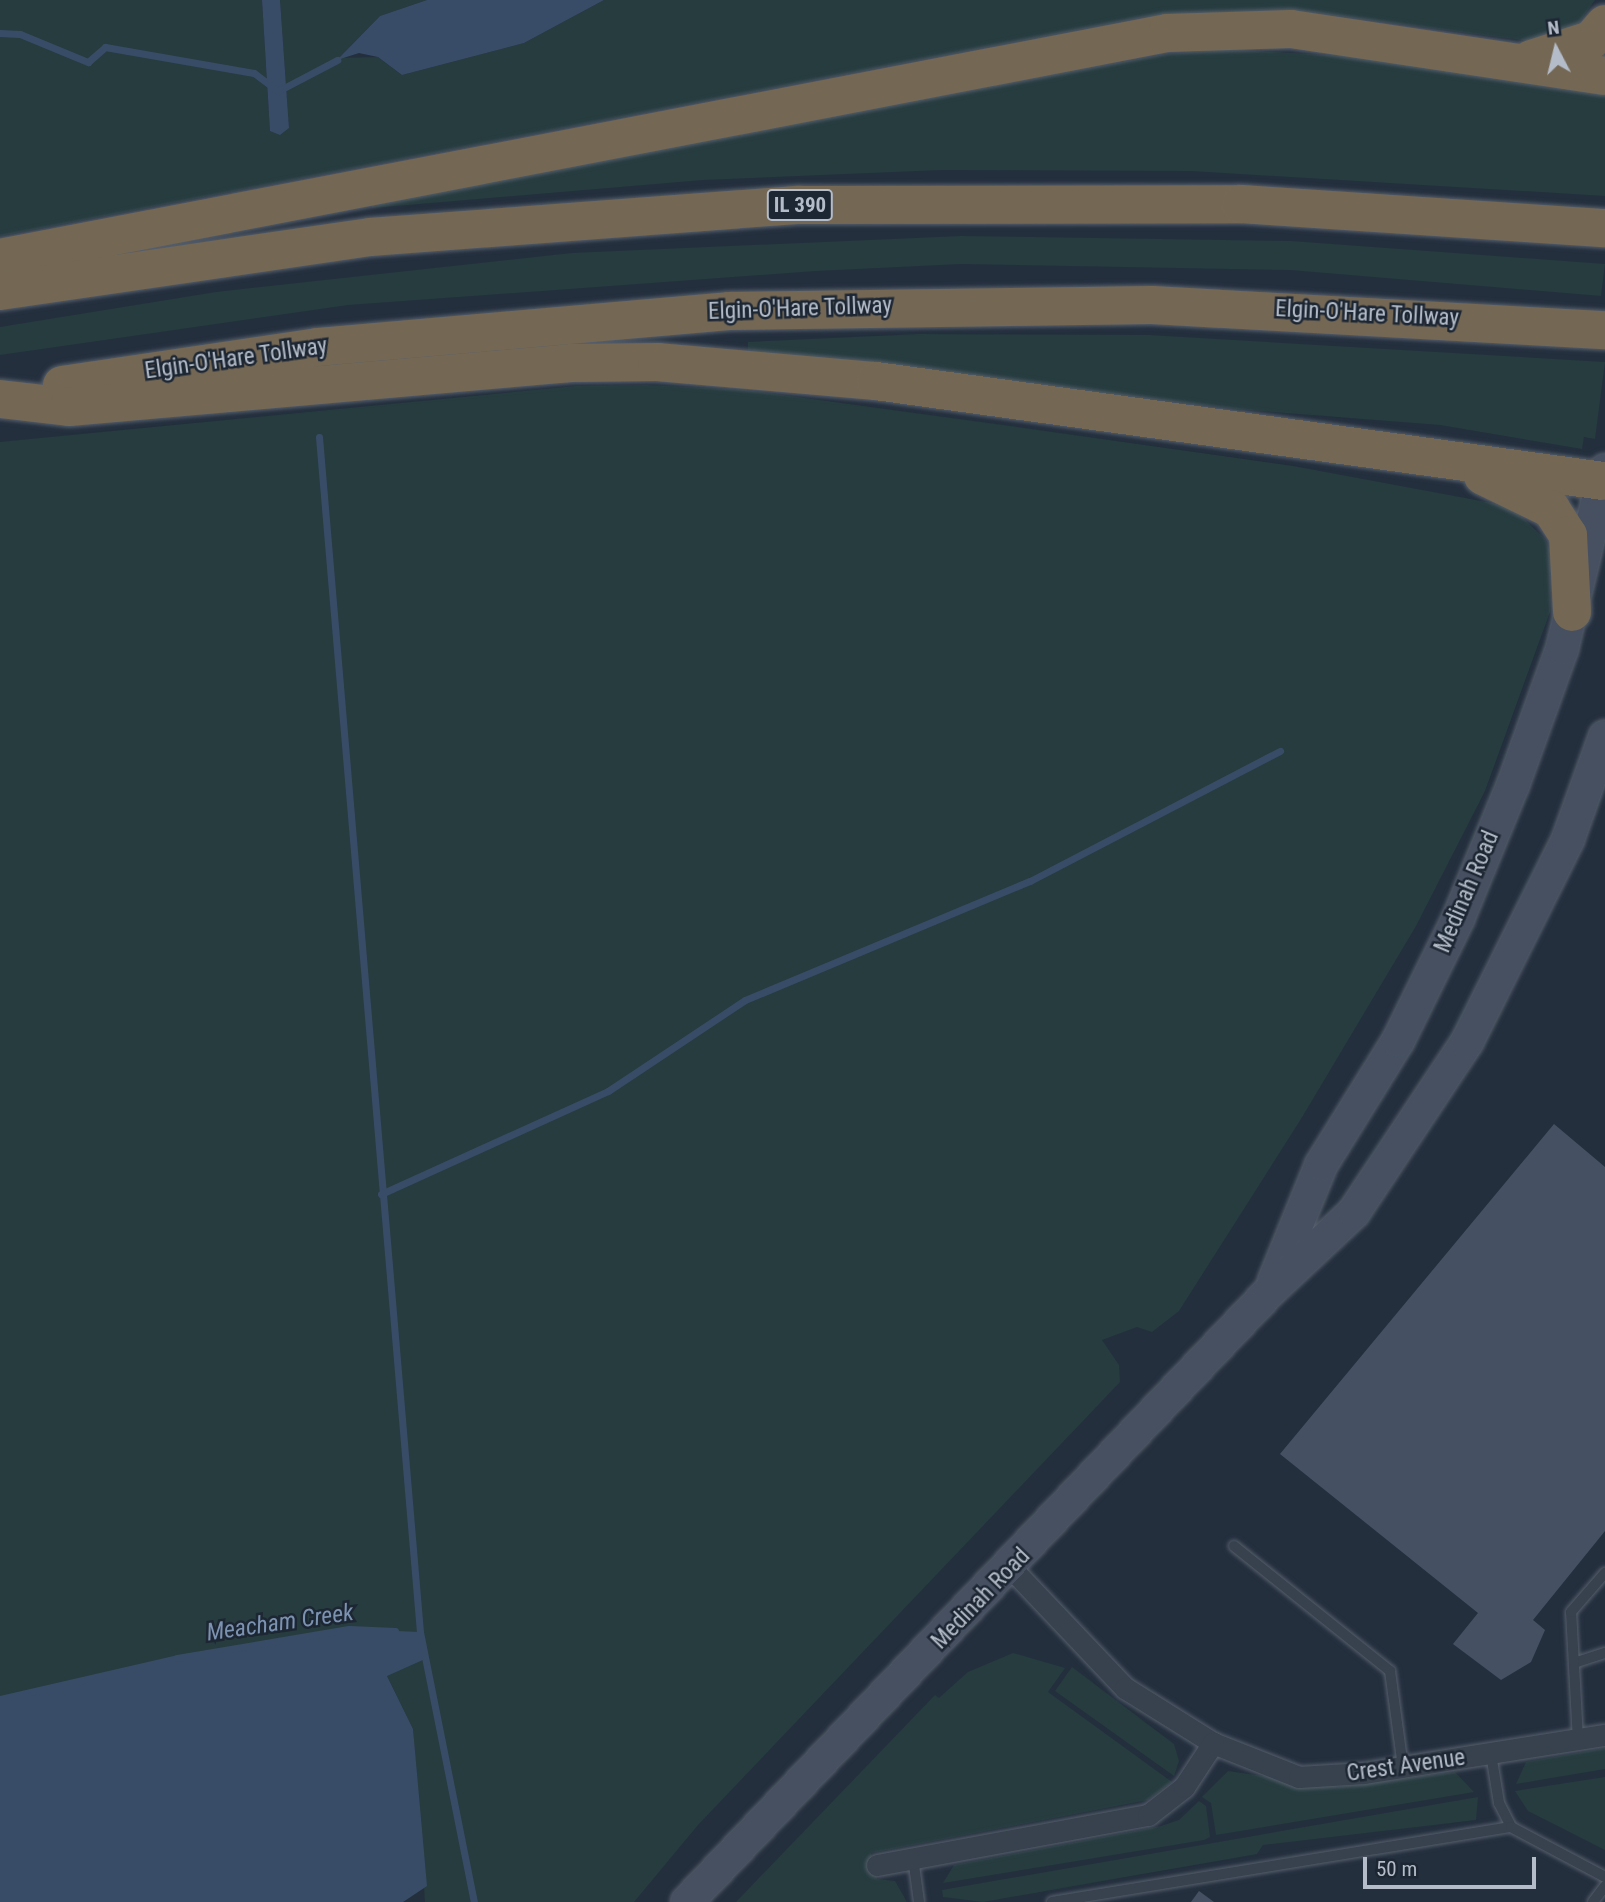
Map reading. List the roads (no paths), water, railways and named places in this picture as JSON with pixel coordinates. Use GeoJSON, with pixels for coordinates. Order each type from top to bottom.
{"type":"FeatureCollection","features":[{"type":"Feature","properties":{"kind":"highway"},"geometry":{"type":"LineString","coordinates":[[1520,62],[1567,51],[1591,40],[1605,24]]}},
{"type":"Feature","properties":{"kind":"highway"},"geometry":{"type":"LineString","coordinates":[[0,258],[1167,33],[1291,29],[1605,76]]}},
{"type":"Feature","properties":{"kind":"highway","name":"IL 390"},"geometry":{"type":"LineString","coordinates":[[0,290],[370,237],[800,205],[1241,204],[1605,228]]}},
{"type":"Feature","properties":{"kind":"highway","name":"Elgin-O'Hare Tollway"},"geometry":{"type":"LineString","coordinates":[[0,397],[318,347],[729,311],[1152,305],[1601,330]]}},
{"type":"Feature","properties":{"kind":"highway"},"geometry":{"type":"LineString","coordinates":[[0,397],[69,407],[571,363],[657,362],[795,371],[1443,459],[1604,477]]}},
{"type":"Feature","properties":{"kind":"highway"},"geometry":{"type":"LineString","coordinates":[[1443,459],[1551,509],[1568,535],[1572,612]]}},
{"type":"Feature","properties":{"kind":"main road","name":"Medinah Road"},"geometry":{"type":"LineString","coordinates":[[1270,1291],[1321,1165],[1398,1041],[1458,919],[1572,612],[1604,477]]}},
{"type":"Feature","properties":{"kind":"main road","name":"Medinah Road"},"geometry":{"type":"LineString","coordinates":[[687,1902],[1011,1568],[1270,1291],[1354,1212],[1467,1042],[1568,839],[1605,736]]}},
{"type":"Feature","properties":{"kind":"main road"},"geometry":{"type":"LineString","coordinates":[[1568,839],[1605,794]]}},
{"type":"Feature","properties":{"kind":"street","name":"Crest Avenue"},"geometry":{"type":"LineString","coordinates":[[1011,1568],[1125,1688],[1213,1743],[1299,1777],[1403,1767],[1605,1735]]}},
{"type":"Feature","properties":{"kind":"street"},"geometry":{"type":"LineString","coordinates":[[877,1865],[1148,1815],[1184,1787],[1213,1743]]}},
{"type":"Feature","properties":{"kind":"lane"},"geometry":{"type":"LineString","coordinates":[[1234,1546],[1391,1671],[1403,1767]]}},
{"type":"Feature","properties":{"kind":"lane"},"geometry":{"type":"LineString","coordinates":[[1578,1740],[1571,1612],[1605,1573]]}},
{"type":"Feature","properties":{"kind":"lane"},"geometry":{"type":"LineString","coordinates":[[1574,1663],[1605,1653]]}},
{"type":"Feature","properties":{"kind":"lane"},"geometry":{"type":"LineString","coordinates":[[1491,1754],[1499,1803],[1511,1827],[1605,1877]]}},
{"type":"Feature","properties":{"kind":"lane"},"geometry":{"type":"LineString","coordinates":[[1052,1902],[1511,1827]]}},
{"type":"Feature","properties":{"kind":"lane"},"geometry":{"type":"LineString","coordinates":[[913,1858],[919,1902]]}},
{"type":"Feature","properties":{"kind":"lane"},"geometry":{"type":"LineString","coordinates":[[1593,1902],[1605,1886]]}},
{"type":"Feature","properties":{"kind":"water"},"geometry":{"type":"Polygon","coordinates":[[[262,0],[280,0],[289,128],[280,135],[270,131],[262,0]]]}},
{"type":"Feature","properties":{"kind":"water"},"geometry":{"type":"Polygon","coordinates":[[[427,0],[604,0],[524,43],[402,75],[378,57],[359,53],[337,60],[380,16],[427,0]]]}},
{"type":"Feature","properties":{"kind":"water"},"geometry":{"type":"Polygon","coordinates":[[[349,1629],[420,1632],[425,1659],[387,1676],[413,1729],[427,1886],[403,1902],[0,1902],[0,1699],[177,1658],[349,1629]]]}},
{"type":"Feature","properties":{"kind":"waterway"},"geometry":{"type":"LineString","coordinates":[[0,33],[20,34],[88,62],[105,47],[254,73],[278,91],[337,60]]}},
{"type":"Feature","properties":{"kind":"waterway"},"geometry":{"type":"LineString","coordinates":[[319,437],[420,1632],[474,1902]]}},
{"type":"Feature","properties":{"kind":"waterway"},"geometry":{"type":"LineString","coordinates":[[381,1194],[608,1091],[745,1000],[1030,881],[1280,751]]}},
{"type":"Feature","properties":{"kind":"waterway","name":"Meacham Creek"},"geometry":{"type":"LineString","coordinates":[[0,1699],[177,1658],[349,1629],[395,1631]]}}]}
